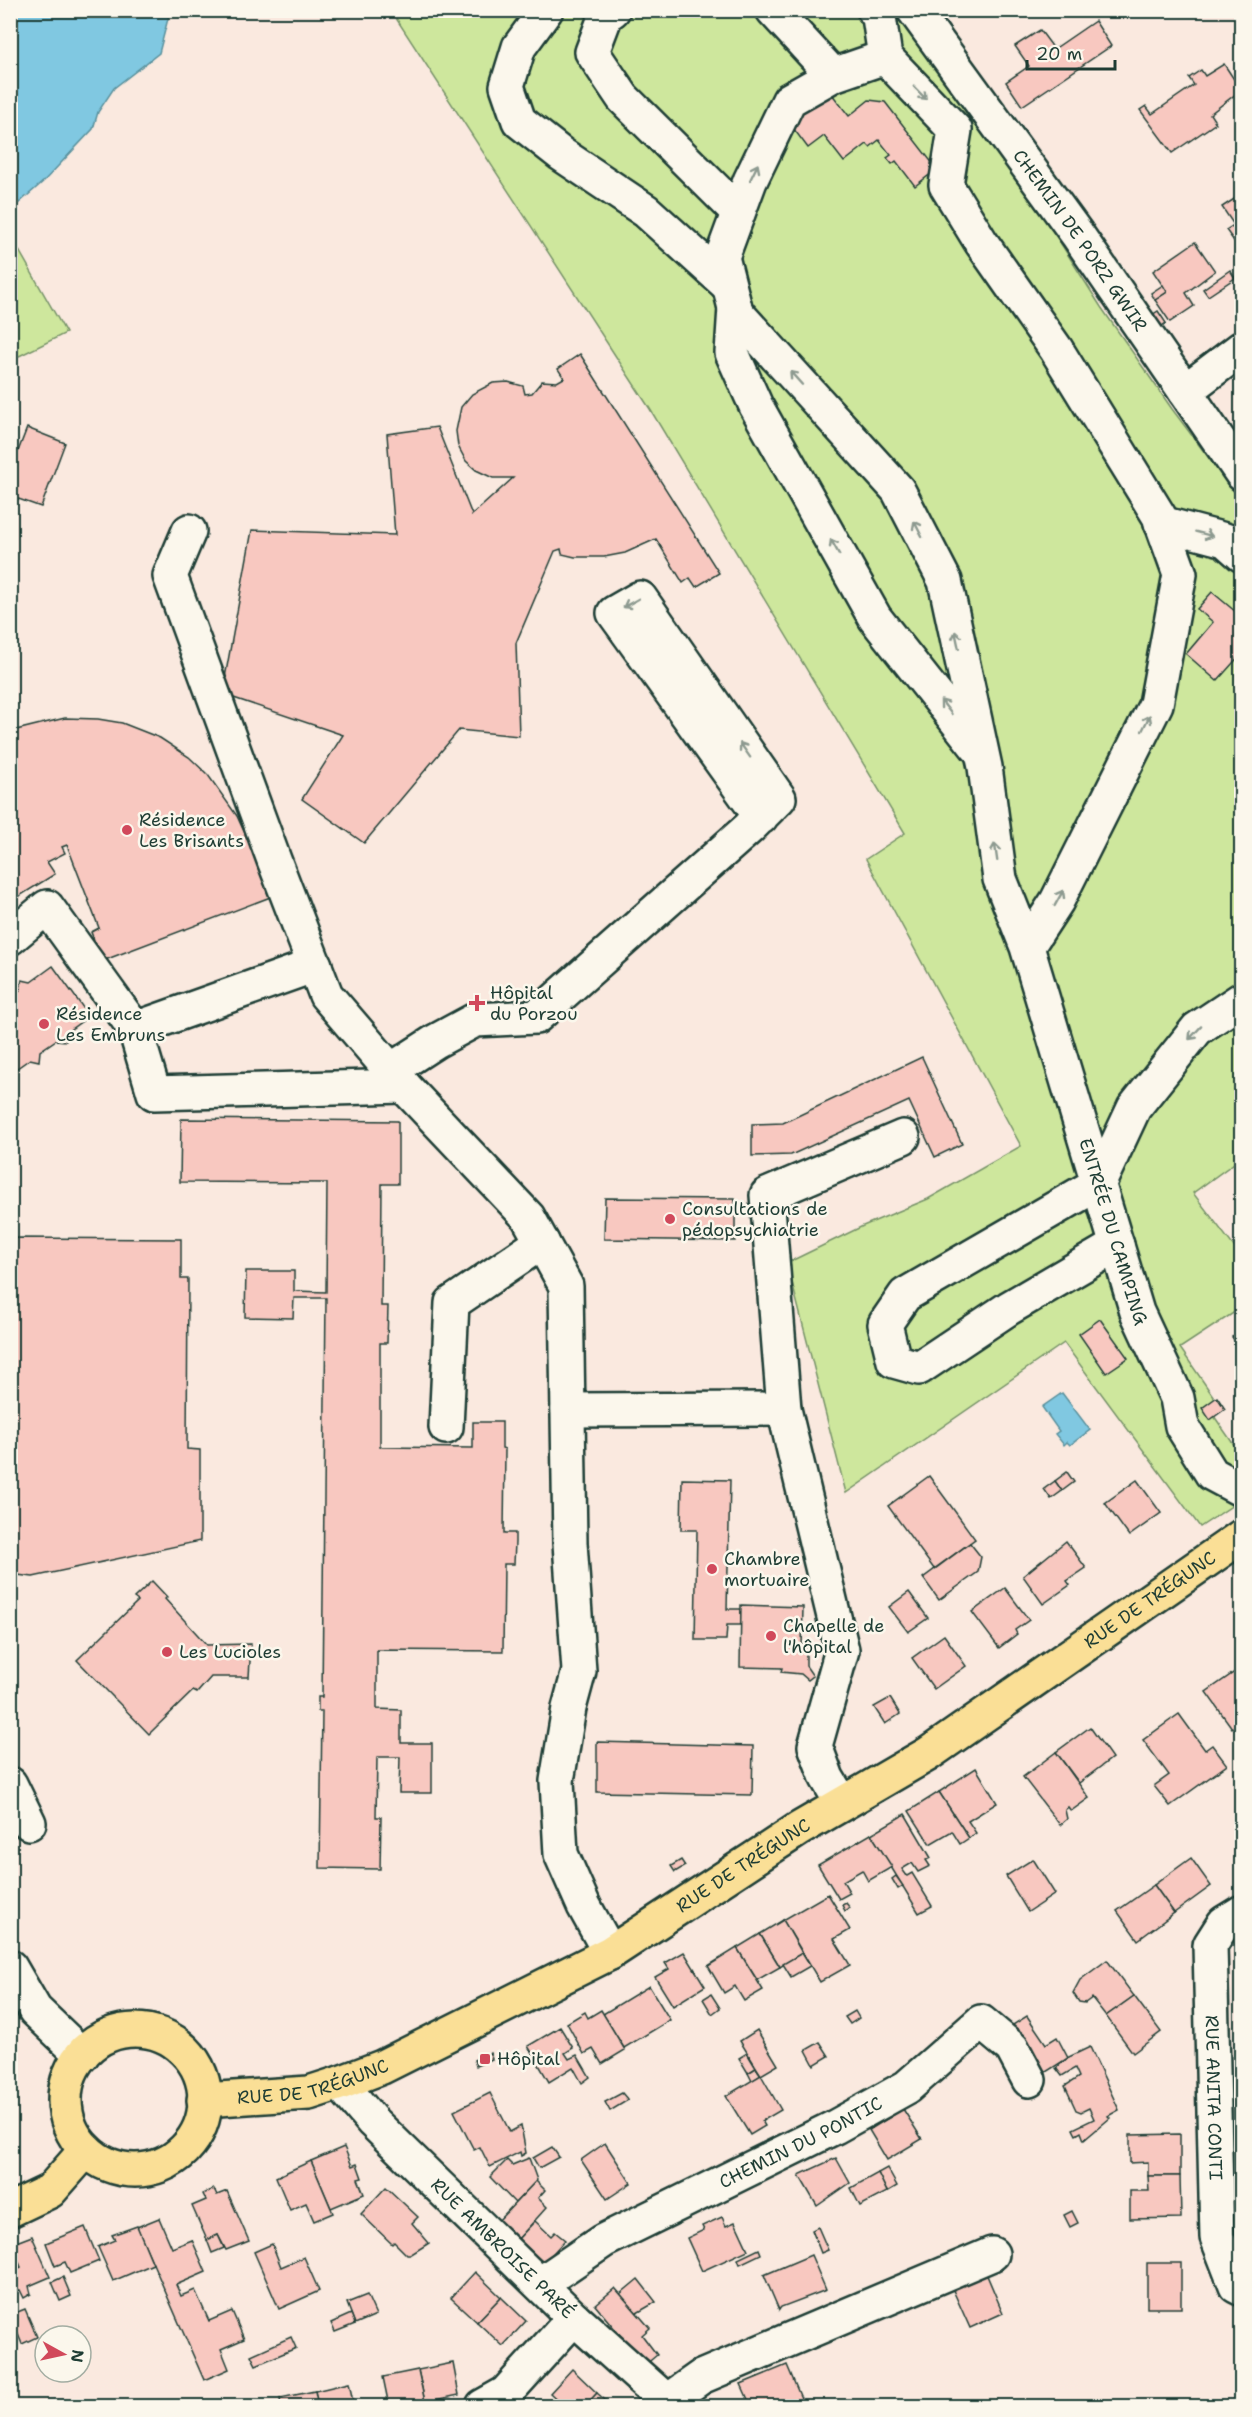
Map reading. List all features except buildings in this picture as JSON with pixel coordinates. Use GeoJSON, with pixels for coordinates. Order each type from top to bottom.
{"type":"FeatureCollection","features":[{"type":"Feature","properties":{"kind":"main road","name":"RUE DE TRÉGUNC"},"geometry":{"type":"LineString","coordinates":[[204,2100],[309,2093],[340,2083],[382,2067],[610,1953],[842,1803],[928,1754],[1242,1536]]}},
{"type":"Feature","properties":{"kind":"main road"},"geometry":{"type":"LineString","coordinates":[[136,2029],[160,2034],[180,2046],[195,2064],[203,2085],[204,2100],[199,2129],[186,2147],[168,2161],[148,2169],[125,2169],[104,2163],[86,2150],[72,2131],[65,2108],[66,2084],[75,2062],[91,2044],[113,2033],[136,2029]]}},
{"type":"Feature","properties":{"kind":"main road"},"geometry":{"type":"LineString","coordinates":[[10,2210],[50,2191],[86,2150]]}},
{"type":"Feature","properties":{"kind":"street"},"geometry":{"type":"LineString","coordinates":[[546,10],[519,47],[507,86],[519,121],[561,154],[646,211],[732,296]]}},
{"type":"Feature","properties":{"kind":"street"},"geometry":{"type":"LineString","coordinates":[[613,10],[606,15],[592,52],[623,98],[738,212]]}},
{"type":"Feature","properties":{"kind":"street"},"geometry":{"type":"LineString","coordinates":[[773,10],[833,75]]}},
{"type":"Feature","properties":{"kind":"street"},"geometry":{"type":"LineString","coordinates":[[874,10],[879,17],[885,57],[955,130],[946,185],[981,242],[1056,349],[1161,523],[1180,574],[1155,704],[1058,901],[1027,947]]}},
{"type":"Feature","properties":{"kind":"street","name":"CHEMIN DE PORZ GWIR"},"geometry":{"type":"LineString","coordinates":[[914,10],[1077,234],[1242,474]]}},
{"type":"Feature","properties":{"kind":"street"},"geometry":{"type":"LineString","coordinates":[[885,57],[833,75],[789,100],[738,212],[722,257],[732,296],[732,353],[756,406],[875,618],[982,753]]}},
{"type":"Feature","properties":{"kind":"street","name":"ENTRÉE DU CAMPING"},"geometry":{"type":"LineString","coordinates":[[732,296],[736,312],[898,490],[945,581],[982,753],[1000,879],[1027,947],[1137,1312],[1177,1398],[1182,1426],[1212,1474],[1242,1490]]}},
{"type":"Feature","properties":{"kind":"street"},"geometry":{"type":"LineString","coordinates":[[1185,391],[1242,348]]}},
{"type":"Feature","properties":{"kind":"street"},"geometry":{"type":"LineString","coordinates":[[1161,523],[1225,540],[1242,555]]}},
{"type":"Feature","properties":{"kind":"street"},"geometry":{"type":"LineString","coordinates":[[189,531],[170,576],[326,995],[397,1078],[528,1217],[566,1286],[570,1543],[579,1671],[568,1708],[557,1781],[561,1854],[584,1906],[610,1953]]}},
{"type":"Feature","properties":{"kind":"street"},"geometry":{"type":"LineString","coordinates":[[640,598],[770,807],[614,613],[640,598]]}},
{"type":"Feature","properties":{"kind":"street"},"geometry":{"type":"LineString","coordinates":[[10,938],[47,907],[135,1029],[154,1093],[397,1078],[436,1041],[475,1020],[536,1017],[770,807]]}},
{"type":"Feature","properties":{"kind":"street"},"geometry":{"type":"LineString","coordinates":[[135,1029],[315,965]]}},
{"type":"Feature","properties":{"kind":"street"},"geometry":{"type":"LineString","coordinates":[[1117,1245],[1009,1308],[919,1368],[894,1361],[885,1324],[905,1295],[1099,1183],[1134,1108],[1197,1029],[1242,999]]}},
{"type":"Feature","properties":{"kind":"street"},"geometry":{"type":"LineString","coordinates":[[842,1803],[827,1778],[815,1746],[842,1650],[784,1410],[767,1195],[903,1137]]}},
{"type":"Feature","properties":{"kind":"street"},"geometry":{"type":"LineString","coordinates":[[446,1427],[452,1303],[542,1242]]}},
{"type":"Feature","properties":{"kind":"street"},"geometry":{"type":"LineString","coordinates":[[568,1410],[784,1410]]}},
{"type":"Feature","properties":{"kind":"street"},"geometry":{"type":"LineString","coordinates":[[10,1784],[29,1823]]}},
{"type":"Feature","properties":{"kind":"street","name":"RUE ANITA CONTI"},"geometry":{"type":"LineString","coordinates":[[1242,1912],[1224,1923],[1210,1945],[1216,2237],[1236,2286],[1242,2289]]}},
{"type":"Feature","properties":{"kind":"street"},"geometry":{"type":"LineString","coordinates":[[10,1967],[35,2010],[82,2055]]}},
{"type":"Feature","properties":{"kind":"street","name":"CHEMIN DU PONTIC"},"geometry":{"type":"LineString","coordinates":[[540,2284],[603,2241],[835,2127],[907,2087],[981,2022],[1012,2048],[1029,2080]]}},
{"type":"Feature","properties":{"kind":"street","name":"RUE AMBROISE PARÉ"},"geometry":{"type":"LineString","coordinates":[[340,2083],[373,2122],[574,2318],[669,2404]]}},
{"type":"Feature","properties":{"kind":"street"},"geometry":{"type":"LineString","coordinates":[[669,2404],[701,2377],[992,2254]]}},
{"type":"Feature","properties":{"kind":"street"},"geometry":{"type":"LineString","coordinates":[[483,2406],[506,2392],[574,2318]]}},
{"type":"Feature","properties":{"kind":"green space"},"geometry":{"type":"Polygon","coordinates":[[[395,10],[901,11],[1037,206],[1101,307],[1172,409],[1241,501],[1241,1158],[1193,1193],[1241,1256],[1241,1308],[1180,1348],[1222,1409],[1214,1416],[1241,1455],[1242,1499],[1200,1527],[1064,1343],[846,1493],[787,1263],[863,1226],[928,1199],[1021,1146],[866,859],[905,833],[650,409],[392,12],[395,10]]]}},
{"type":"Feature","properties":{"kind":"green space"},"geometry":{"type":"Polygon","coordinates":[[[12,238],[66,333],[11,360],[10,240],[12,238]]]}},
{"type":"Feature","properties":{"kind":"water"},"geometry":{"type":"Polygon","coordinates":[[[11,10],[170,11],[159,53],[114,88],[98,112],[93,129],[44,181],[11,210],[11,10]]]}},
{"type":"Feature","properties":{"kind":"water"},"geometry":{"type":"Polygon","coordinates":[[[1062,1393],[1090,1430],[1070,1445],[1067,1442],[1064,1445],[1055,1434],[1059,1431],[1042,1407],[1062,1393]]]}},
{"type":"Feature","properties":{"kind":"place","name":"Résidence Les Brisants"},"geometry":{"type":"Point","coordinates":[127,830]}},
{"type":"Feature","properties":{"kind":"place","name":"Hôpital du Porzou"},"geometry":{"type":"Point","coordinates":[477,1003]}},
{"type":"Feature","properties":{"kind":"place","name":"Résidence Les Embruns"},"geometry":{"type":"Point","coordinates":[44,1024]}},
{"type":"Feature","properties":{"kind":"place","name":"Consultations de pédopsychiatrie"},"geometry":{"type":"Point","coordinates":[670,1219]}},
{"type":"Feature","properties":{"kind":"place","name":"Chambre mortuaire"},"geometry":{"type":"Point","coordinates":[712,1569]}},
{"type":"Feature","properties":{"kind":"place","name":"Chapelle de l'hôpital"},"geometry":{"type":"Point","coordinates":[771,1636]}},
{"type":"Feature","properties":{"kind":"place","name":"Les Lucioles"},"geometry":{"type":"Point","coordinates":[167,1652]}},
{"type":"Feature","properties":{"kind":"place","name":"Hôpital"},"geometry":{"type":"Point","coordinates":[485,2059]}}]}
